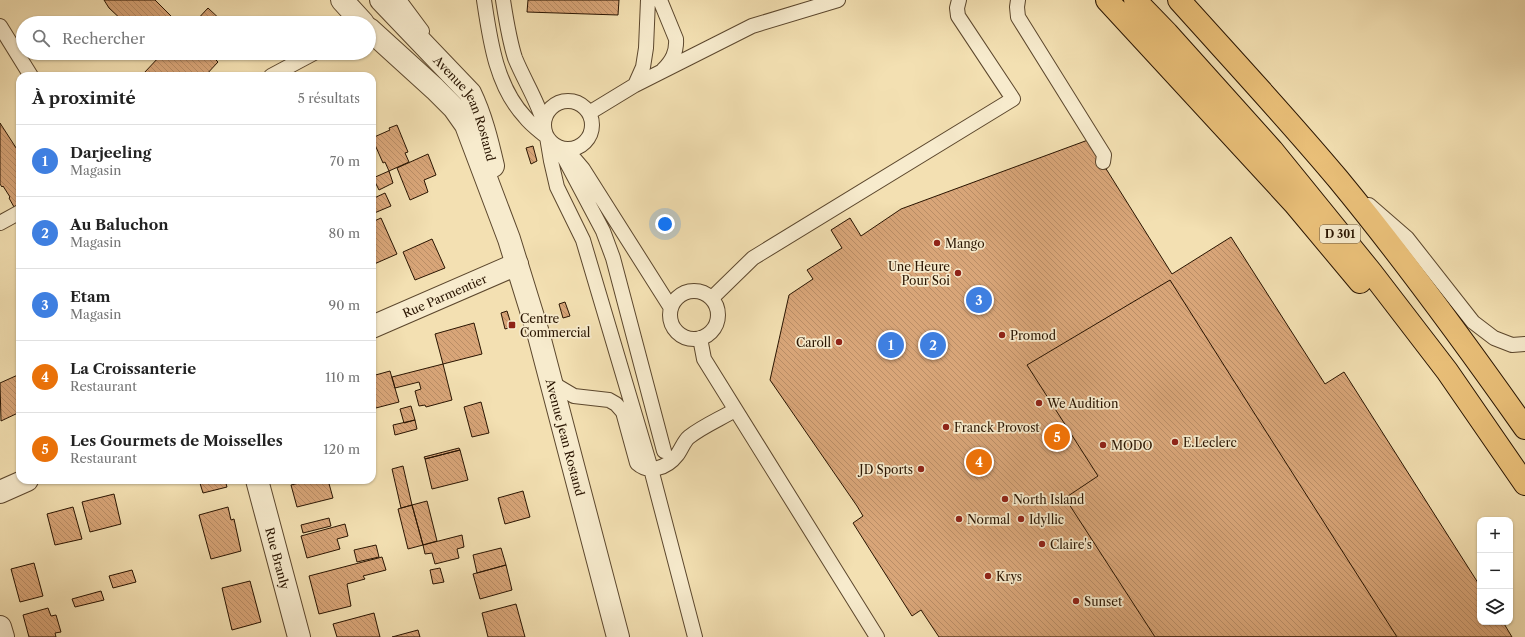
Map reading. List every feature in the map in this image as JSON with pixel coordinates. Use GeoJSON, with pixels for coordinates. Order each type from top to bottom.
{"type":"FeatureCollection","features":[{"type":"Feature","properties":{"kind":"highway"},"geometry":{"type":"LineString","coordinates":[[1106,0],[1294,203],[1508,459]]}},
{"type":"Feature","properties":{"kind":"highway","name":"D 301"},"geometry":{"type":"LineString","coordinates":[[1135,0],[1167,33],[1272,150],[1371,272],[1447,371],[1525,484]]}},
{"type":"Feature","properties":{"kind":"highway","name":"D 301"},"geometry":{"type":"LineString","coordinates":[[1179,0],[1260,89],[1338,179],[1471,352],[1525,428]]}},
{"type":"Feature","properties":{"kind":"street"},"geometry":{"type":"LineString","coordinates":[[342,0],[357,16]]}},
{"type":"Feature","properties":{"kind":"street","name":"Avenue Jean Rostand"},"geometry":{"type":"LineString","coordinates":[[381,0],[470,93],[486,135],[509,239]]}},
{"type":"Feature","properties":{"kind":"street","name":"Avenue Jean Rostand"},"geometry":{"type":"LineString","coordinates":[[376,35],[435,89],[460,116],[466,125],[509,239],[539,336],[618,637]]}},
{"type":"Feature","properties":{"kind":"street","name":"Rue Parmentier"},"geometry":{"type":"LineString","coordinates":[[376,325],[517,264]]}},
{"type":"Feature","properties":{"kind":"street"},"geometry":{"type":"LineString","coordinates":[[0,492],[18,484]]}},
{"type":"Feature","properties":{"kind":"street","name":"Rue Branly"},"geometry":{"type":"LineString","coordinates":[[258,484],[299,637]]}},
{"type":"Feature","properties":{"kind":"street"},"geometry":{"type":"LineString","coordinates":[[0,627],[3,637]]}},
{"type":"Feature","properties":{"kind":"lane"},"geometry":{"type":"LineString","coordinates":[[399,0],[470,93]]}},
{"type":"Feature","properties":{"kind":"lane"},"geometry":{"type":"LineString","coordinates":[[484,0],[491,43],[505,88],[525,117],[552,144],[562,149],[583,169],[671,308]]}},
{"type":"Feature","properties":{"kind":"lane"},"geometry":{"type":"LineString","coordinates":[[504,0],[507,28],[515,57],[529,91],[540,110],[557,187],[584,240],[650,469],[695,637]]}},
{"type":"Feature","properties":{"kind":"lane"},"geometry":{"type":"LineString","coordinates":[[635,85],[643,67],[646,48],[648,0]]}},
{"type":"Feature","properties":{"kind":"lane"},"geometry":{"type":"LineString","coordinates":[[660,0],[676,39],[677,46],[671,62],[663,71]]}},
{"type":"Feature","properties":{"kind":"lane"},"geometry":{"type":"LineString","coordinates":[[589,113],[635,85],[752,26],[838,0]]}},
{"type":"Feature","properties":{"kind":"lane"},"geometry":{"type":"LineString","coordinates":[[712,298],[753,258],[1013,99],[958,16],[957,8],[959,0]]}},
{"type":"Feature","properties":{"kind":"lane"},"geometry":{"type":"LineString","coordinates":[[1018,0],[1018,18],[1104,156],[1103,162]]}},
{"type":"Feature","properties":{"kind":"lane"},"geometry":{"type":"LineString","coordinates":[[0,26],[16,52]]}},
{"type":"Feature","properties":{"kind":"lane"},"geometry":{"type":"LineString","coordinates":[[21,60],[29,72]]}},
{"type":"Feature","properties":{"kind":"lane"},"geometry":{"type":"LineString","coordinates":[[278,72],[301,60]]}},
{"type":"Feature","properties":{"kind":"lane"},"geometry":{"type":"LineString","coordinates":[[544,123],[550,109],[563,101],[578,103],[585,107],[589,113],[593,128],[591,135],[581,146],[562,149]]}},
{"type":"Feature","properties":{"kind":"lane"},"geometry":{"type":"LineString","coordinates":[[562,149],[603,231],[613,258],[664,451]]}},
{"type":"Feature","properties":{"kind":"lane"},"geometry":{"type":"LineString","coordinates":[[1338,179],[1407,238],[1473,322],[1494,338],[1512,345],[1525,344]]}},
{"type":"Feature","properties":{"kind":"lane"},"geometry":{"type":"LineString","coordinates":[[1,221],[16,214]]}},
{"type":"Feature","properties":{"kind":"lane"},"geometry":{"type":"LineString","coordinates":[[688,291],[701,292],[712,298],[716,305],[718,314],[714,329],[707,335],[693,339],[679,334],[671,322],[670,315],[671,308],[675,300],[688,291]]}},
{"type":"Feature","properties":{"kind":"lane"},"geometry":{"type":"LineString","coordinates":[[700,338],[704,360],[877,637]]}},
{"type":"Feature","properties":{"kind":"lane"},"geometry":{"type":"LineString","coordinates":[[552,383],[574,396],[608,400],[616,404],[623,412],[636,463],[642,468],[662,468],[676,457],[688,438],[735,410]]}},
{"type":"Feature","properties":{"kind":"building"},"geometry":{"type":"Polygon","coordinates":[[[104,0],[155,0],[171,16],[118,16],[109,8],[104,0]]]}},
{"type":"Feature","properties":{"kind":"building"},"geometry":{"type":"Polygon","coordinates":[[[528,0],[619,0],[618,15],[527,12],[528,0]]]}},
{"type":"Feature","properties":{"kind":"building"},"geometry":{"type":"Polygon","coordinates":[[[208,8],[217,16],[201,16],[208,8]]]}},
{"type":"Feature","properties":{"kind":"building"},"geometry":{"type":"Polygon","coordinates":[[[156,60],[216,60],[218,62],[209,72],[145,72],[156,60]]]}},
{"type":"Feature","properties":{"kind":"building"},"geometry":{"type":"Polygon","coordinates":[[[0,123],[16,148],[16,206],[14,207],[9,198],[10,197],[0,184],[0,123]]]}},
{"type":"Feature","properties":{"kind":"building"},"geometry":{"type":"Polygon","coordinates":[[[397,125],[408,152],[405,153],[409,162],[389,171],[385,162],[383,163],[376,147],[376,136],[390,130],[389,128],[397,125]]]}},
{"type":"Feature","properties":{"kind":"building","name":"MODO"},"geometry":{"type":"Polygon","coordinates":[[[1088,140],[1172,274],[1231,237],[1325,384],[1344,372],[1477,581],[1477,625],[1505,625],[1512,637],[939,637],[921,610],[912,616],[853,523],[863,516],[857,506],[770,380],[789,295],[813,279],[807,270],[842,248],[831,230],[850,218],[861,236],[901,209],[1088,140]]]}},
{"type":"Feature","properties":{"kind":"building"},"geometry":{"type":"Polygon","coordinates":[[[533,146],[537,161],[531,164],[526,148],[533,146]]]}},
{"type":"Feature","properties":{"kind":"building"},"geometry":{"type":"Polygon","coordinates":[[[428,154],[436,175],[424,180],[428,192],[410,200],[397,168],[428,154]]]}},
{"type":"Feature","properties":{"kind":"building"},"geometry":{"type":"Polygon","coordinates":[[[389,171],[393,183],[379,190],[376,184],[376,177],[389,171]]]}},
{"type":"Feature","properties":{"kind":"building"},"geometry":{"type":"Polygon","coordinates":[[[385,193],[391,206],[376,212],[376,197],[385,193]]]}},
{"type":"Feature","properties":{"kind":"building"},"geometry":{"type":"Polygon","coordinates":[[[381,218],[397,254],[376,263],[376,220],[381,218]]]}},
{"type":"Feature","properties":{"kind":"building"},"geometry":{"type":"Polygon","coordinates":[[[432,239],[445,268],[415,280],[403,252],[432,239]]]}},
{"type":"Feature","properties":{"kind":"building","name":"E.Leclerc"},"geometry":{"type":"Polygon","coordinates":[[[1170,280],[1397,637],[1155,637],[1065,498],[1098,476],[1027,365],[1170,280]]]}},
{"type":"Feature","properties":{"kind":"building"},"geometry":{"type":"Polygon","coordinates":[[[565,302],[570,316],[563,318],[559,304],[565,302]]]}},
{"type":"Feature","properties":{"kind":"building"},"geometry":{"type":"Polygon","coordinates":[[[507,311],[512,327],[505,329],[501,313],[507,311]]]}},
{"type":"Feature","properties":{"kind":"building"},"geometry":{"type":"Polygon","coordinates":[[[474,323],[482,354],[443,364],[435,334],[474,323]]]}},
{"type":"Feature","properties":{"kind":"building"},"geometry":{"type":"Polygon","coordinates":[[[443,364],[452,400],[426,407],[425,405],[419,406],[415,391],[421,389],[419,382],[395,388],[392,377],[443,364]]]}},
{"type":"Feature","properties":{"kind":"building"},"geometry":{"type":"Polygon","coordinates":[[[390,371],[399,402],[376,408],[376,375],[390,371]]]}},
{"type":"Feature","properties":{"kind":"building"},"geometry":{"type":"Polygon","coordinates":[[[16,376],[16,414],[1,421],[0,383],[16,376]]]}},
{"type":"Feature","properties":{"kind":"building"},"geometry":{"type":"Polygon","coordinates":[[[481,402],[489,433],[472,437],[464,407],[481,402]]]}},
{"type":"Feature","properties":{"kind":"building"},"geometry":{"type":"Polygon","coordinates":[[[411,406],[415,420],[404,423],[400,409],[411,406]]]}},
{"type":"Feature","properties":{"kind":"building"},"geometry":{"type":"Polygon","coordinates":[[[415,420],[417,429],[395,435],[393,425],[415,420]]]}},
{"type":"Feature","properties":{"kind":"building"},"geometry":{"type":"Polygon","coordinates":[[[459,448],[460,450],[425,459],[424,457],[459,448]]]}},
{"type":"Feature","properties":{"kind":"building"},"geometry":{"type":"Polygon","coordinates":[[[460,450],[468,480],[432,489],[425,459],[460,450]]]}},
{"type":"Feature","properties":{"kind":"building"},"geometry":{"type":"Polygon","coordinates":[[[403,466],[412,505],[401,508],[392,469],[403,466]]]}},
{"type":"Feature","properties":{"kind":"building"},"geometry":{"type":"Polygon","coordinates":[[[200,484],[226,484],[227,487],[203,493],[200,484]]]}},
{"type":"Feature","properties":{"kind":"building"},"geometry":{"type":"Polygon","coordinates":[[[329,484],[333,498],[297,507],[291,485],[329,484]]]}},
{"type":"Feature","properties":{"kind":"building"},"geometry":{"type":"Polygon","coordinates":[[[523,491],[530,517],[505,524],[498,498],[523,491]]]}},
{"type":"Feature","properties":{"kind":"building"},"geometry":{"type":"Polygon","coordinates":[[[114,494],[121,524],[90,532],[82,502],[114,494]]]}},
{"type":"Feature","properties":{"kind":"building"},"geometry":{"type":"Polygon","coordinates":[[[427,501],[437,541],[423,545],[412,505],[427,501]]]}},
{"type":"Feature","properties":{"kind":"building"},"geometry":{"type":"Polygon","coordinates":[[[412,505],[423,545],[408,549],[398,509],[412,505]]]}},
{"type":"Feature","properties":{"kind":"building"},"geometry":{"type":"Polygon","coordinates":[[[73,507],[82,539],[55,545],[47,514],[73,507]]]}},
{"type":"Feature","properties":{"kind":"building"},"geometry":{"type":"Polygon","coordinates":[[[228,507],[231,520],[234,519],[241,551],[211,559],[199,515],[228,507]]]}},
{"type":"Feature","properties":{"kind":"building"},"geometry":{"type":"Polygon","coordinates":[[[329,518],[331,526],[303,533],[301,525],[329,518]]]}},
{"type":"Feature","properties":{"kind":"building"},"geometry":{"type":"Polygon","coordinates":[[[345,524],[348,536],[337,539],[340,549],[307,558],[301,536],[345,524]]]}},
{"type":"Feature","properties":{"kind":"building"},"geometry":{"type":"Polygon","coordinates":[[[462,535],[464,547],[457,549],[459,558],[435,564],[432,553],[425,554],[423,545],[462,535]]]}},
{"type":"Feature","properties":{"kind":"building"},"geometry":{"type":"Polygon","coordinates":[[[376,545],[379,557],[357,562],[354,550],[376,545]]]}},
{"type":"Feature","properties":{"kind":"building"},"geometry":{"type":"Polygon","coordinates":[[[501,548],[506,565],[477,573],[473,555],[501,548]]]}},
{"type":"Feature","properties":{"kind":"building"},"geometry":{"type":"Polygon","coordinates":[[[382,557],[386,570],[363,576],[365,579],[347,584],[351,606],[319,614],[309,576],[382,557]]]}},
{"type":"Feature","properties":{"kind":"building"},"geometry":{"type":"Polygon","coordinates":[[[34,563],[43,596],[20,602],[11,569],[34,563]]]}},
{"type":"Feature","properties":{"kind":"building"},"geometry":{"type":"Polygon","coordinates":[[[506,565],[512,590],[480,599],[473,574],[506,565]]]}},
{"type":"Feature","properties":{"kind":"building"},"geometry":{"type":"Polygon","coordinates":[[[440,568],[444,582],[433,584],[430,570],[440,568]]]}},
{"type":"Feature","properties":{"kind":"building"},"geometry":{"type":"Polygon","coordinates":[[[132,570],[136,582],[113,588],[109,576],[132,570]]]}},
{"type":"Feature","properties":{"kind":"building"},"geometry":{"type":"Polygon","coordinates":[[[250,581],[261,622],[232,630],[222,588],[250,581]]]}},
{"type":"Feature","properties":{"kind":"building"},"geometry":{"type":"Polygon","coordinates":[[[101,591],[104,600],[75,607],[72,599],[101,591]]]}},
{"type":"Feature","properties":{"kind":"building"},"geometry":{"type":"Polygon","coordinates":[[[516,604],[525,637],[488,637],[482,613],[516,604]]]}},
{"type":"Feature","properties":{"kind":"building"},"geometry":{"type":"Polygon","coordinates":[[[48,608],[51,616],[56,615],[61,632],[55,633],[56,637],[29,637],[23,615],[48,608]]]}},
{"type":"Feature","properties":{"kind":"building"},"geometry":{"type":"Polygon","coordinates":[[[374,613],[380,637],[337,637],[333,624],[374,613]]]}},
{"type":"Feature","properties":{"kind":"building"},"geometry":{"type":"Polygon","coordinates":[[[418,630],[420,637],[392,637],[418,630]]]}},
{"type":"Feature","properties":{"kind":"place","name":"Mango"},"geometry":{"type":"Point","coordinates":[937,243]}},
{"type":"Feature","properties":{"kind":"place","name":"Une Heure Pour Soi"},"geometry":{"type":"Point","coordinates":[958,273]}},
{"type":"Feature","properties":{"kind":"place","name":"Etam"},"geometry":{"type":"Point","coordinates":[979,300]}},
{"type":"Feature","properties":{"kind":"place","name":"Centre Commercial"},"geometry":{"type":"Point","coordinates":[512,325]}},
{"type":"Feature","properties":{"kind":"place","name":"Promod"},"geometry":{"type":"Point","coordinates":[1002,335]}},
{"type":"Feature","properties":{"kind":"place","name":"Caroll"},"geometry":{"type":"Point","coordinates":[839,342]}},
{"type":"Feature","properties":{"kind":"place","name":"Darjeeling"},"geometry":{"type":"Point","coordinates":[891,345]}},
{"type":"Feature","properties":{"kind":"place","name":"Au Baluchon"},"geometry":{"type":"Point","coordinates":[933,345]}},
{"type":"Feature","properties":{"kind":"place","name":"We Audition"},"geometry":{"type":"Point","coordinates":[1039,403]}},
{"type":"Feature","properties":{"kind":"place","name":"Franck Provost"},"geometry":{"type":"Point","coordinates":[946,427]}},
{"type":"Feature","properties":{"kind":"place","name":"Les Gourmets de Moisselles"},"geometry":{"type":"Point","coordinates":[1057,437]}},
{"type":"Feature","properties":{"kind":"place","name":"E.Leclerc"},"geometry":{"type":"Point","coordinates":[1175,442]}},
{"type":"Feature","properties":{"kind":"place","name":"MODO"},"geometry":{"type":"Point","coordinates":[1103,445]}},
{"type":"Feature","properties":{"kind":"place","name":"La Croissanterie"},"geometry":{"type":"Point","coordinates":[979,462]}},
{"type":"Feature","properties":{"kind":"place","name":"JD Sports"},"geometry":{"type":"Point","coordinates":[921,469]}},
{"type":"Feature","properties":{"kind":"place","name":"North Island"},"geometry":{"type":"Point","coordinates":[1005,499]}},
{"type":"Feature","properties":{"kind":"place","name":"Normal"},"geometry":{"type":"Point","coordinates":[959,519]}},
{"type":"Feature","properties":{"kind":"place","name":"Idyllic"},"geometry":{"type":"Point","coordinates":[1021,519]}},
{"type":"Feature","properties":{"kind":"place","name":"Claire's"},"geometry":{"type":"Point","coordinates":[1042,544]}},
{"type":"Feature","properties":{"kind":"place","name":"Krys"},"geometry":{"type":"Point","coordinates":[988,576]}},
{"type":"Feature","properties":{"kind":"place","name":"Sunset"},"geometry":{"type":"Point","coordinates":[1076,601]}}]}
